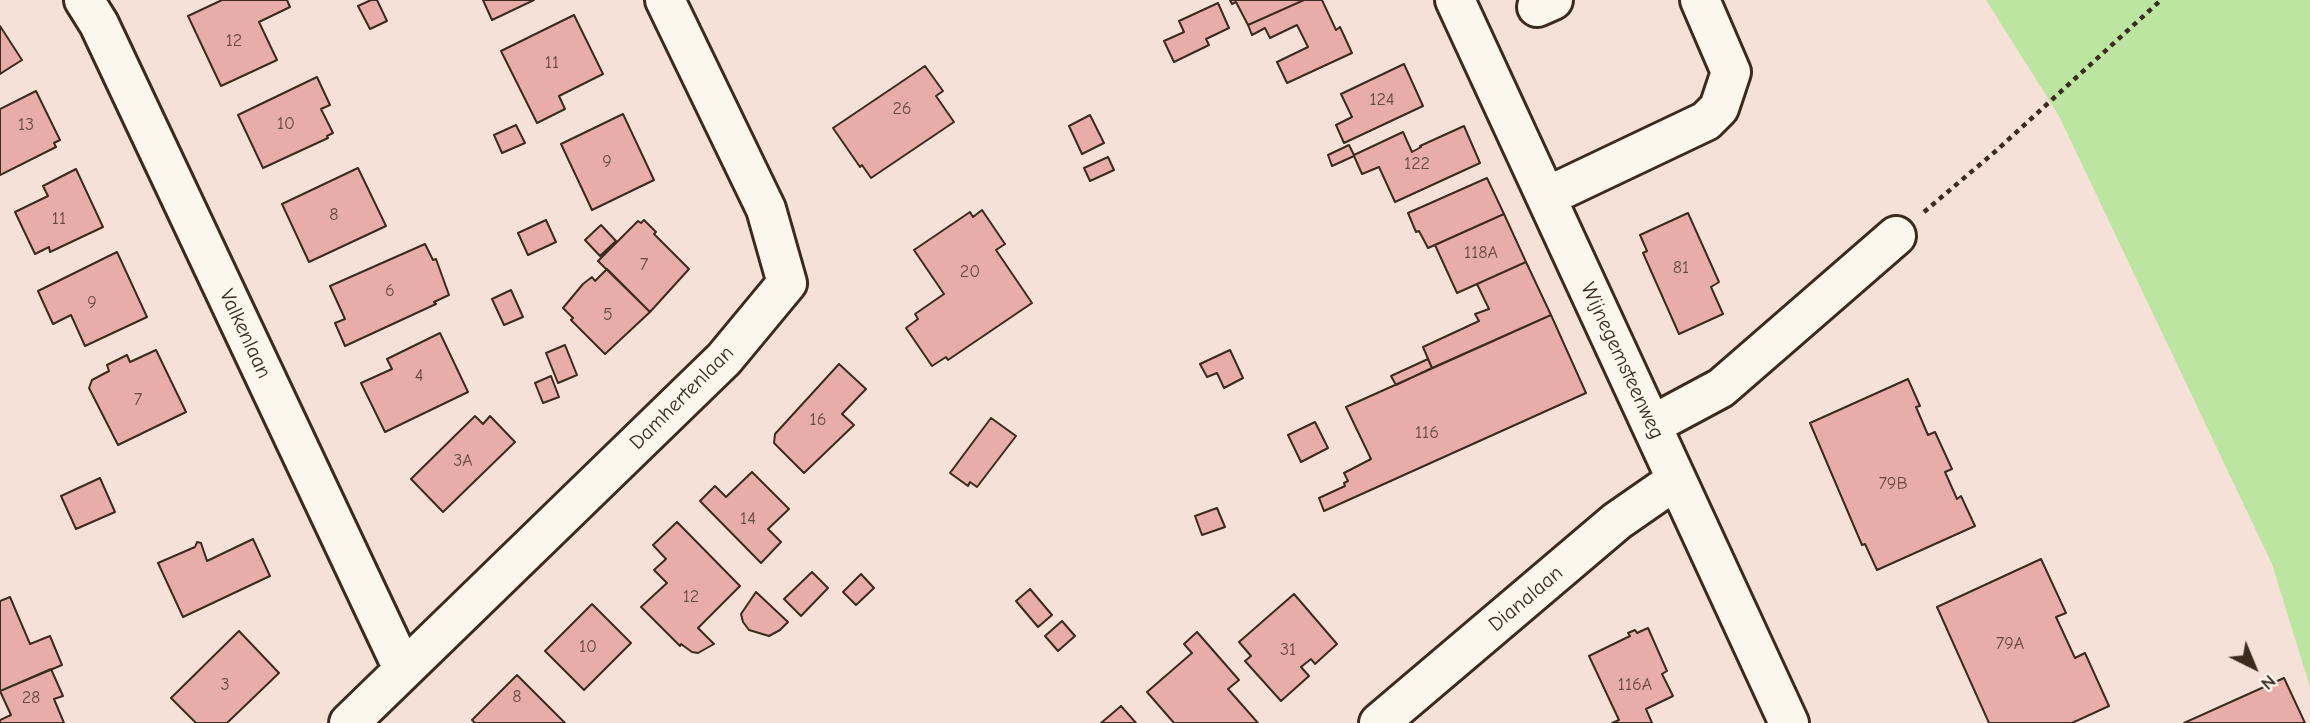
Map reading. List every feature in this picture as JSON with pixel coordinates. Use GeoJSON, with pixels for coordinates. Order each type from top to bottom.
{"type":"FeatureCollection","features":[{"type":"Feature","properties":{"kind":"street","name":"Valkenlaan"},"geometry":{"type":"LineString","coordinates":[[84,0],[99,24],[403,669]]}},
{"type":"Feature","properties":{"kind":"street","name":"Damhertenlaan"},"geometry":{"type":"LineString","coordinates":[[349,723],[724,359],[787,283],[766,209],[665,0]]}},
{"type":"Feature","properties":{"kind":"street","name":"Wijnegemsteenweg"},"geometry":{"type":"LineString","coordinates":[[1455,0],[1789,723]]}},
{"type":"Feature","properties":{"kind":"street"},"geometry":{"type":"LineString","coordinates":[[1546,197],[1706,121],[1719,108],[1731,72],[1700,0]]}},
{"type":"Feature","properties":{"kind":"street"},"geometry":{"type":"LineString","coordinates":[[1652,425],[1721,388],[1896,236]]}},
{"type":"Feature","properties":{"kind":"street","name":"Dianalaan"},"geometry":{"type":"LineString","coordinates":[[1379,723],[1617,521],[1676,480]]}},
{"type":"Feature","properties":{"kind":"path"},"geometry":{"type":"LineString","coordinates":[[1896,236],[1997,150],[2161,0]]}},
{"type":"Feature","properties":{"kind":"green space"},"geometry":{"type":"Polygon","coordinates":[[[1986,0],[2310,0],[2310,687],[2272,564],[2059,116],[1986,0]]]}},
{"type":"Feature","properties":{"kind":"building"},"geometry":{"type":"Polygon","coordinates":[[[222,0],[287,0],[290,7],[259,22],[277,60],[221,86],[188,16],[222,0]]]}},
{"type":"Feature","properties":{"kind":"building"},"geometry":{"type":"Polygon","coordinates":[[[377,0],[387,21],[370,29],[358,6],[377,0]]]}},
{"type":"Feature","properties":{"kind":"building"},"geometry":{"type":"Polygon","coordinates":[[[483,0],[534,0],[492,20],[483,0]]]}},
{"type":"Feature","properties":{"kind":"building"},"geometry":{"type":"Polygon","coordinates":[[[1230,0],[1304,0],[1248,25],[1236,2],[1232,4],[1230,0]]]}},
{"type":"Feature","properties":{"kind":"building"},"geometry":{"type":"Polygon","coordinates":[[[1304,0],[1322,0],[1336,30],[1340,27],[1352,53],[1287,83],[1277,62],[1308,47],[1297,25],[1270,38],[1265,28],[1252,35],[1248,25],[1304,0]]]}},
{"type":"Feature","properties":{"kind":"building"},"geometry":{"type":"Polygon","coordinates":[[[1218,3],[1229,28],[1206,39],[1209,45],[1174,62],[1164,41],[1184,32],[1179,21],[1218,3]]]}},
{"type":"Feature","properties":{"kind":"building"},"geometry":{"type":"Polygon","coordinates":[[[574,15],[603,74],[559,96],[565,109],[537,123],[501,51],[574,15]]]}},
{"type":"Feature","properties":{"kind":"building"},"geometry":{"type":"Polygon","coordinates":[[[0,26],[22,60],[0,74],[0,26]]]}},
{"type":"Feature","properties":{"kind":"building"},"geometry":{"type":"Polygon","coordinates":[[[1404,64],[1423,106],[1344,143],[1336,125],[1352,117],[1341,94],[1404,64]]]}},
{"type":"Feature","properties":{"kind":"building"},"geometry":{"type":"Polygon","coordinates":[[[925,66],[943,91],[936,96],[954,122],[871,178],[862,165],[860,167],[833,128],[925,66]]]}},
{"type":"Feature","properties":{"kind":"building"},"geometry":{"type":"Polygon","coordinates":[[[317,77],[330,105],[321,109],[333,133],[327,136],[328,138],[263,168],[238,115],[317,77]]]}},
{"type":"Feature","properties":{"kind":"building"},"geometry":{"type":"Polygon","coordinates":[[[36,91],[60,140],[54,143],[56,147],[0,175],[0,109],[36,91]]]}},
{"type":"Feature","properties":{"kind":"building"},"geometry":{"type":"Polygon","coordinates":[[[623,114],[654,180],[592,210],[561,144],[623,114]]]}},
{"type":"Feature","properties":{"kind":"building"},"geometry":{"type":"Polygon","coordinates":[[[1090,115],[1104,143],[1082,154],[1069,126],[1090,115]]]}},
{"type":"Feature","properties":{"kind":"building"},"geometry":{"type":"Polygon","coordinates":[[[516,125],[525,143],[502,153],[494,135],[516,125]]]}},
{"type":"Feature","properties":{"kind":"building"},"geometry":{"type":"Polygon","coordinates":[[[1464,126],[1480,163],[1395,202],[1379,167],[1362,174],[1354,156],[1332,166],[1328,155],[1349,145],[1354,155],[1403,132],[1412,152],[1464,126]]]}},
{"type":"Feature","properties":{"kind":"building"},"geometry":{"type":"Polygon","coordinates":[[[1108,157],[1114,170],[1090,181],[1084,168],[1108,157]]]}},
{"type":"Feature","properties":{"kind":"building"},"geometry":{"type":"Polygon","coordinates":[[[358,168],[386,226],[309,262],[282,204],[358,168]]]}},
{"type":"Feature","properties":{"kind":"building"},"geometry":{"type":"Polygon","coordinates":[[[76,169],[103,227],[50,252],[49,247],[35,254],[15,212],[48,196],[43,186],[76,169]]]}},
{"type":"Feature","properties":{"kind":"building"},"geometry":{"type":"Polygon","coordinates":[[[1487,178],[1504,214],[1428,248],[1419,231],[1416,232],[1408,213],[1487,178]]]}},
{"type":"Feature","properties":{"kind":"building"},"geometry":{"type":"Polygon","coordinates":[[[982,210],[1005,244],[996,250],[1032,303],[948,360],[946,357],[932,366],[906,328],[918,319],[915,314],[944,294],[914,250],[970,212],[973,217],[982,210]]]}},
{"type":"Feature","properties":{"kind":"building"},"geometry":{"type":"Polygon","coordinates":[[[1688,213],[1719,282],[1711,287],[1723,314],[1679,334],[1643,253],[1647,251],[1640,235],[1688,213]]]}},
{"type":"Feature","properties":{"kind":"building"},"geometry":{"type":"Polygon","coordinates":[[[1504,214],[1526,262],[1457,293],[1435,245],[1504,214]]]}},
{"type":"Feature","properties":{"kind":"building"},"geometry":{"type":"Polygon","coordinates":[[[546,220],[556,242],[528,255],[518,233],[546,220]]]}},
{"type":"Feature","properties":{"kind":"building"},"geometry":{"type":"Polygon","coordinates":[[[644,220],[656,232],[654,234],[689,269],[650,312],[598,261],[638,221],[641,223],[644,220]]]}},
{"type":"Feature","properties":{"kind":"building"},"geometry":{"type":"Polygon","coordinates":[[[601,225],[616,241],[600,256],[585,240],[601,225]]]}},
{"type":"Feature","properties":{"kind":"building"},"geometry":{"type":"Polygon","coordinates":[[[425,244],[433,260],[436,259],[449,295],[434,302],[436,304],[345,346],[335,323],[345,319],[330,286],[425,244]]]}},
{"type":"Feature","properties":{"kind":"building"},"geometry":{"type":"Polygon","coordinates":[[[117,252],[147,317],[85,346],[71,315],[53,324],[38,291],[117,252]]]}},
{"type":"Feature","properties":{"kind":"building"},"geometry":{"type":"Polygon","coordinates":[[[1526,262],[1551,315],[1432,368],[1423,347],[1479,321],[1475,314],[1489,309],[1477,284],[1526,262]]]}},
{"type":"Feature","properties":{"kind":"building"},"geometry":{"type":"Polygon","coordinates":[[[607,269],[650,312],[605,354],[571,320],[573,318],[563,308],[583,284],[592,277],[595,281],[607,269]]]}},
{"type":"Feature","properties":{"kind":"building"},"geometry":{"type":"Polygon","coordinates":[[[511,290],[523,317],[504,325],[492,299],[511,290]]]}},
{"type":"Feature","properties":{"kind":"building"},"geometry":{"type":"Polygon","coordinates":[[[1551,315],[1586,393],[1324,511],[1319,498],[1345,486],[1344,483],[1348,481],[1344,473],[1371,459],[1346,407],[1551,315]]]}},
{"type":"Feature","properties":{"kind":"building"},"geometry":{"type":"Polygon","coordinates":[[[440,333],[468,392],[385,432],[361,383],[392,369],[387,359],[440,333]]]}},
{"type":"Feature","properties":{"kind":"building"},"geometry":{"type":"Polygon","coordinates":[[[565,345],[577,375],[558,383],[546,353],[565,345]]]}},
{"type":"Feature","properties":{"kind":"building"},"geometry":{"type":"Polygon","coordinates":[[[156,350],[186,412],[118,445],[89,388],[92,380],[109,371],[107,365],[127,355],[130,362],[156,350]]]}},
{"type":"Feature","properties":{"kind":"building"},"geometry":{"type":"Polygon","coordinates":[[[1230,350],[1243,378],[1224,388],[1217,373],[1207,377],[1200,364],[1230,350]]]}},
{"type":"Feature","properties":{"kind":"building"},"geometry":{"type":"Polygon","coordinates":[[[1428,359],[1432,368],[1396,385],[1391,376],[1428,359]]]}},
{"type":"Feature","properties":{"kind":"building"},"geometry":{"type":"Polygon","coordinates":[[[839,364],[866,389],[842,414],[854,425],[804,473],[774,443],[775,434],[839,364]]]}},
{"type":"Feature","properties":{"kind":"building"},"geometry":{"type":"Polygon","coordinates":[[[551,376],[559,397],[543,403],[535,383],[551,376]]]}},
{"type":"Feature","properties":{"kind":"building"},"geometry":{"type":"Polygon","coordinates":[[[1908,379],[1920,406],[1916,407],[1928,435],[1935,432],[1952,469],[1945,472],[1957,499],[1961,496],[1975,526],[1877,570],[1865,544],[1862,545],[1810,423],[1908,379]]]}},
{"type":"Feature","properties":{"kind":"building"},"geometry":{"type":"Polygon","coordinates":[[[475,416],[483,424],[490,416],[515,442],[443,512],[411,479],[475,416]]]}},
{"type":"Feature","properties":{"kind":"building"},"geometry":{"type":"Polygon","coordinates":[[[991,418],[1016,436],[977,487],[970,482],[968,486],[950,473],[991,418]]]}},
{"type":"Feature","properties":{"kind":"building"},"geometry":{"type":"Polygon","coordinates":[[[1315,422],[1328,448],[1301,462],[1288,435],[1315,422]]]}},
{"type":"Feature","properties":{"kind":"building"},"geometry":{"type":"Polygon","coordinates":[[[752,472],[789,509],[768,529],[781,542],[761,563],[700,501],[715,486],[726,497],[752,472]]]}},
{"type":"Feature","properties":{"kind":"building"},"geometry":{"type":"Polygon","coordinates":[[[100,478],[115,512],[76,529],[61,496],[100,478]]]}},
{"type":"Feature","properties":{"kind":"building"},"geometry":{"type":"Polygon","coordinates":[[[1217,508],[1225,527],[1202,535],[1195,516],[1217,508]]]}},
{"type":"Feature","properties":{"kind":"building"},"geometry":{"type":"Polygon","coordinates":[[[677,522],[740,586],[698,628],[714,644],[698,653],[681,644],[680,646],[641,607],[667,583],[654,570],[666,559],[653,545],[677,522]]]}},
{"type":"Feature","properties":{"kind":"building"},"geometry":{"type":"Polygon","coordinates":[[[253,539],[270,576],[183,617],[158,563],[195,547],[197,542],[201,543],[207,561],[253,539]]]}},
{"type":"Feature","properties":{"kind":"building"},"geometry":{"type":"Polygon","coordinates":[[[2041,559],[2066,613],[2056,617],[2075,658],[2085,653],[2109,706],[2072,723],[1989,723],[1937,607],[2041,559]]]}},
{"type":"Feature","properties":{"kind":"building"},"geometry":{"type":"Polygon","coordinates":[[[812,572],[828,588],[801,616],[784,599],[812,572]]]}},
{"type":"Feature","properties":{"kind":"building"},"geometry":{"type":"Polygon","coordinates":[[[861,574],[874,588],[856,605],[843,592],[861,574]]]}},
{"type":"Feature","properties":{"kind":"building"},"geometry":{"type":"Polygon","coordinates":[[[1030,589],[1052,615],[1038,627],[1016,601],[1030,589]]]}},
{"type":"Feature","properties":{"kind":"building"},"geometry":{"type":"Polygon","coordinates":[[[756,592],[788,622],[769,636],[749,630],[743,622],[741,614],[756,592]]]}},
{"type":"Feature","properties":{"kind":"building"},"geometry":{"type":"Polygon","coordinates":[[[1294,594],[1337,644],[1315,664],[1311,659],[1301,667],[1309,676],[1281,701],[1245,661],[1251,656],[1239,642],[1294,594]]]}},
{"type":"Feature","properties":{"kind":"building"},"geometry":{"type":"Polygon","coordinates":[[[10,597],[30,644],[50,636],[62,665],[0,691],[0,601],[10,597]]]}},
{"type":"Feature","properties":{"kind":"building"},"geometry":{"type":"Polygon","coordinates":[[[592,604],[631,643],[584,690],[545,651],[592,604]]]}},
{"type":"Feature","properties":{"kind":"building"},"geometry":{"type":"Polygon","coordinates":[[[1062,621],[1075,636],[1058,651],[1045,636],[1062,621]]]}},
{"type":"Feature","properties":{"kind":"building"},"geometry":{"type":"Polygon","coordinates":[[[1648,628],[1667,671],[1662,674],[1673,696],[1646,709],[1652,723],[1612,723],[1619,720],[1589,656],[1630,636],[1628,633],[1635,630],[1637,633],[1648,628]]]}},
{"type":"Feature","properties":{"kind":"building"},"geometry":{"type":"Polygon","coordinates":[[[239,631],[279,673],[227,723],[196,723],[171,698],[239,631]]]}},
{"type":"Feature","properties":{"kind":"building"},"geometry":{"type":"Polygon","coordinates":[[[1197,632],[1239,680],[1228,689],[1258,723],[1174,723],[1147,692],[1192,653],[1184,644],[1197,632]]]}},
{"type":"Feature","properties":{"kind":"building"},"geometry":{"type":"Polygon","coordinates":[[[51,669],[63,696],[54,699],[64,723],[0,723],[0,720],[11,715],[0,691],[51,669]]]}},
{"type":"Feature","properties":{"kind":"building"},"geometry":{"type":"Polygon","coordinates":[[[517,675],[565,723],[475,723],[472,720],[517,675]]]}},
{"type":"Feature","properties":{"kind":"building"},"geometry":{"type":"Polygon","coordinates":[[[2284,678],[2305,723],[2184,723],[2284,678]]]}},
{"type":"Feature","properties":{"kind":"building"},"geometry":{"type":"Polygon","coordinates":[[[1121,706],[1136,723],[1101,723],[1121,706]]]}}]}
